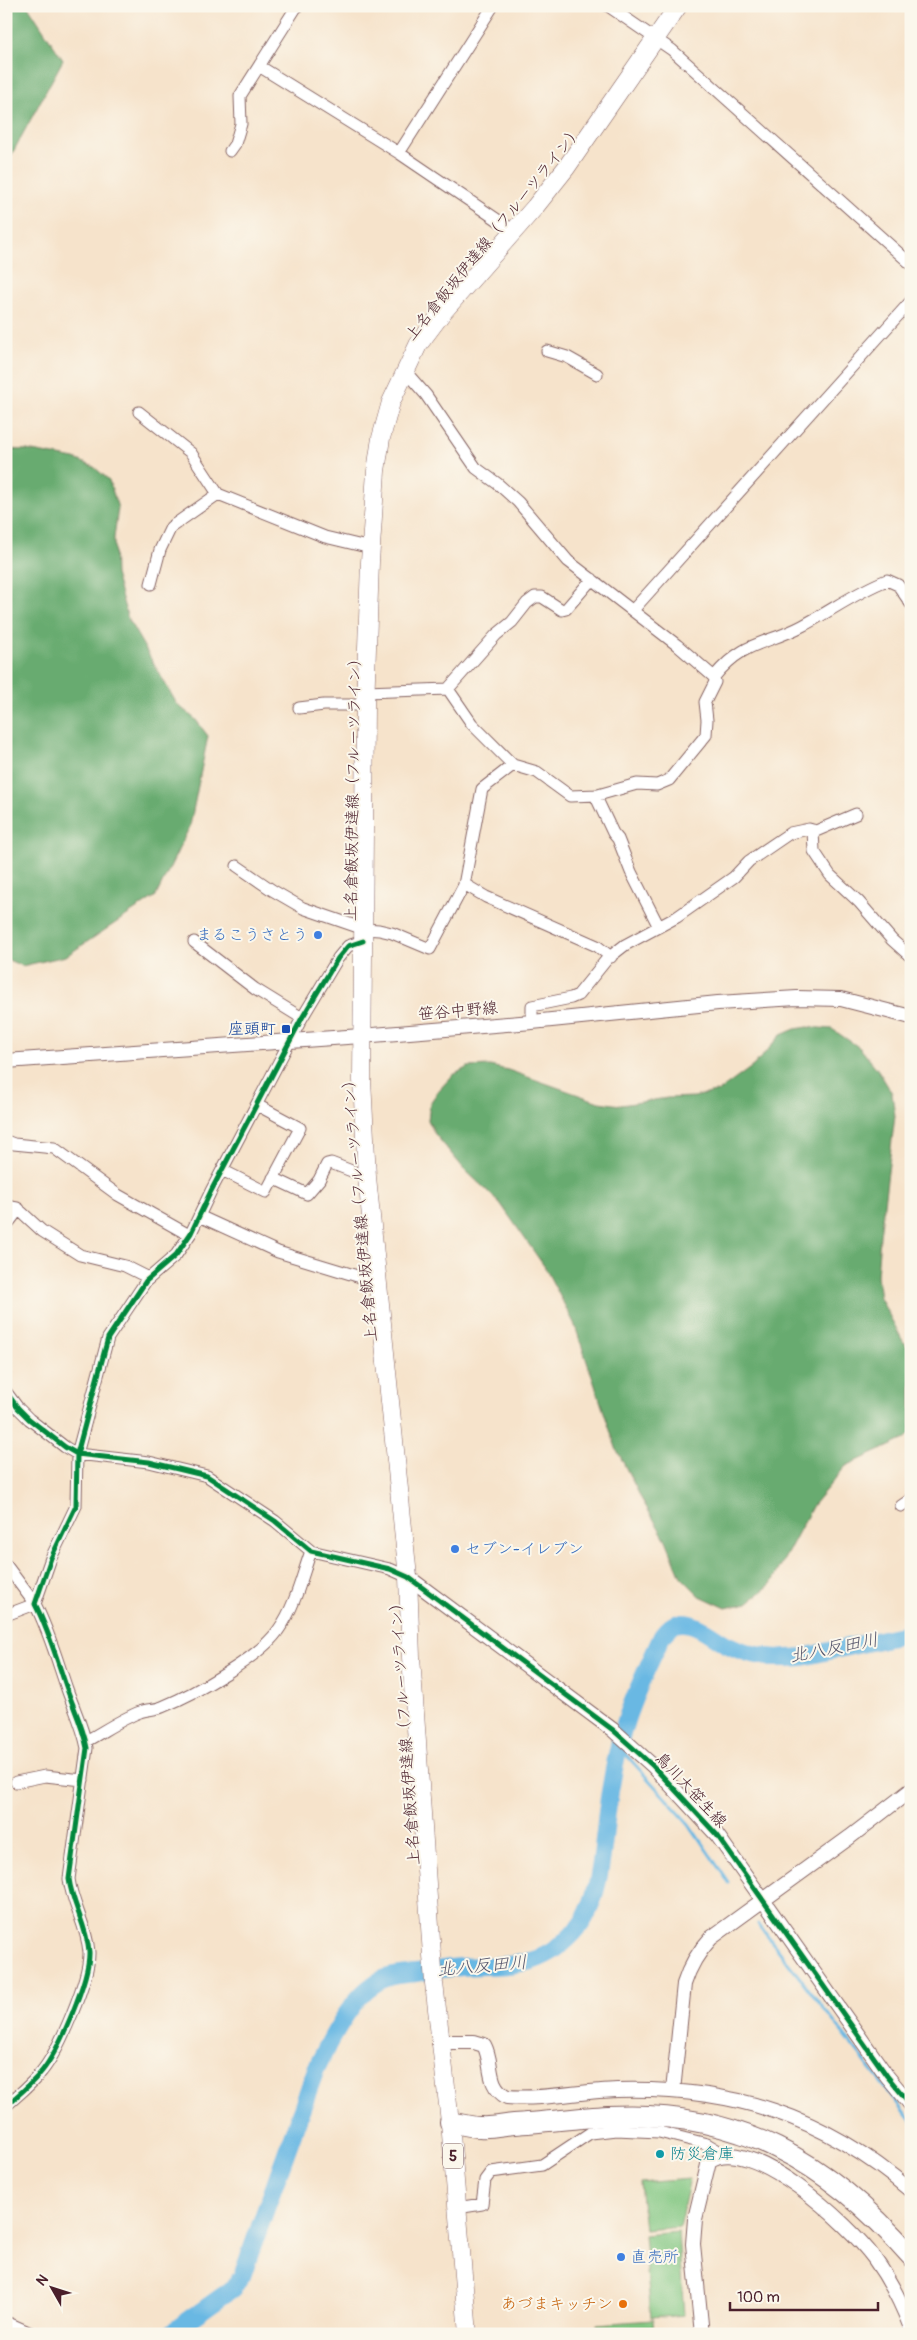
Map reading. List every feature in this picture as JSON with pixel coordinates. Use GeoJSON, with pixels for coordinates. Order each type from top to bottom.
{"type":"FeatureCollection","features":[{"type":"Feature","properties":{"kind":"highway"},"geometry":{"type":"LineString","coordinates":[[450,2122],[475,2114],[629,2103],[680,2107],[710,2112],[760,2126],[806,2147],[869,2192],[911,2236]]}},
{"type":"Feature","properties":{"kind":"highway"},"geometry":{"type":"LineString","coordinates":[[450,2122],[480,2128],[608,2116],[643,2116],[691,2120],[722,2127],[778,2147],[820,2171],[859,2201],[911,2256]]}},
{"type":"Feature","properties":{"kind":"main road","name":"上名倉飯坂伊達線（フルーツライン）"},"geometry":{"type":"LineString","coordinates":[[468,2334],[450,2122],[439,2042],[432,1961],[411,1657],[408,1577],[367,1177],[361,1036],[364,935],[366,699],[371,548],[376,471],[381,438],[391,402],[418,344],[566,168],[678,6]]}},
{"type":"Feature","properties":{"kind":"street"},"geometry":{"type":"LineString","coordinates":[[230,151],[235,144],[241,124],[240,96],[297,6]]}},
{"type":"Feature","properties":{"kind":"street"},"geometry":{"type":"LineString","coordinates":[[399,153],[493,6]]}},
{"type":"Feature","properties":{"kind":"street"},"geometry":{"type":"LineString","coordinates":[[608,6],[657,38],[911,264]]}},
{"type":"Feature","properties":{"kind":"street"},"geometry":{"type":"LineString","coordinates":[[259,66],[399,153],[514,231]]}},
{"type":"Feature","properties":{"kind":"street"},"geometry":{"type":"LineString","coordinates":[[633,610],[911,300]]}},
{"type":"Feature","properties":{"kind":"street"},"geometry":{"type":"LineString","coordinates":[[547,351],[567,357],[596,374]]}},
{"type":"Feature","properties":{"kind":"street"},"geometry":{"type":"LineString","coordinates":[[405,371],[426,395],[476,468],[518,502],[559,551],[592,580],[633,610],[714,677],[715,682],[705,702],[708,720],[706,735],[669,780],[657,785],[637,784],[595,795],[566,795],[560,787],[537,772],[513,765],[472,724],[448,689]]}},
{"type":"Feature","properties":{"kind":"street"},"geometry":{"type":"LineString","coordinates":[[139,412],[191,453],[218,494],[325,538],[371,548]]}},
{"type":"Feature","properties":{"kind":"street"},"geometry":{"type":"LineString","coordinates":[[151,584],[160,550],[171,527],[218,494]]}},
{"type":"Feature","properties":{"kind":"street"},"geometry":{"type":"LineString","coordinates":[[299,708],[448,689],[496,635],[512,622],[527,603],[535,597],[542,597],[562,610],[566,609],[592,580]]}},
{"type":"Feature","properties":{"kind":"street"},"geometry":{"type":"LineString","coordinates":[[714,677],[743,650],[801,627],[854,595],[887,580],[898,585],[911,604]]}},
{"type":"Feature","properties":{"kind":"street"},"geometry":{"type":"LineString","coordinates":[[35,1604],[51,1558],[76,1506],[77,1454],[108,1338],[128,1304],[149,1278],[176,1255],[189,1236],[289,1042],[338,958],[348,946],[364,935],[379,930],[392,933],[430,949],[464,884],[482,789],[513,765]]}},
{"type":"Feature","properties":{"kind":"street"},"geometry":{"type":"LineString","coordinates":[[595,795],[618,839],[647,906],[659,927]]}},
{"type":"Feature","properties":{"kind":"street"},"geometry":{"type":"LineString","coordinates":[[532,1022],[532,1006],[578,995],[611,957],[625,945],[659,927],[721,886],[750,861],[790,833],[816,831],[856,814]]}},
{"type":"Feature","properties":{"kind":"street"},"geometry":{"type":"LineString","coordinates":[[813,830],[814,851],[830,875],[859,902],[892,940],[911,957]]}},
{"type":"Feature","properties":{"kind":"street"},"geometry":{"type":"LineString","coordinates":[[237,866],[303,908],[364,935]]}},
{"type":"Feature","properties":{"kind":"street"},"geometry":{"type":"LineString","coordinates":[[464,884],[499,903],[597,946],[611,957]]}},
{"type":"Feature","properties":{"kind":"street"},"geometry":{"type":"LineString","coordinates":[[194,942],[255,989],[302,1018]]}},
{"type":"Feature","properties":{"kind":"street","name":"笹谷中野線"},"geometry":{"type":"LineString","coordinates":[[6,1061],[289,1042],[532,1022],[718,1003],[821,997],[864,1004],[911,1017]]}},
{"type":"Feature","properties":{"kind":"street"},"geometry":{"type":"LineString","coordinates":[[222,1170],[266,1192],[300,1128],[257,1105]]}},
{"type":"Feature","properties":{"kind":"street"},"geometry":{"type":"LineString","coordinates":[[6,1141],[54,1148],[118,1195],[189,1236]]}},
{"type":"Feature","properties":{"kind":"street"},"geometry":{"type":"LineString","coordinates":[[273,1178],[307,1194],[319,1180],[327,1164],[331,1163],[367,1177]]}},
{"type":"Feature","properties":{"kind":"street"},"geometry":{"type":"LineString","coordinates":[[6,1206],[19,1209],[48,1235],[80,1255],[125,1266],[149,1278]]}},
{"type":"Feature","properties":{"kind":"street"},"geometry":{"type":"LineString","coordinates":[[6,1226],[19,1209]]}},
{"type":"Feature","properties":{"kind":"street"},"geometry":{"type":"LineString","coordinates":[[199,1216],[278,1252],[378,1282]]}},
{"type":"Feature","properties":{"kind":"street"},"geometry":{"type":"LineString","coordinates":[[6,1392],[18,1408],[29,1418],[65,1447],[77,1454],[149,1462],[206,1476],[275,1521],[311,1551],[390,1569],[408,1577]]}},
{"type":"Feature","properties":{"kind":"street"},"geometry":{"type":"LineString","coordinates":[[901,1506],[911,1499]]}},
{"type":"Feature","properties":{"kind":"street"},"geometry":{"type":"LineString","coordinates":[[86,1742],[140,1712],[159,1708],[178,1699],[228,1671],[272,1639],[290,1609],[311,1551]]}},
{"type":"Feature","properties":{"kind":"street"},"geometry":{"type":"LineString","coordinates":[[6,1566],[35,1604],[45,1623],[86,1742],[83,1780],[69,1879],[71,1892],[86,1933],[89,1965],[60,2039],[42,2071],[6,2106]]}},
{"type":"Feature","properties":{"kind":"street","name":"鳥川大笹生線"},"geometry":{"type":"LineString","coordinates":[[408,1577],[613,1730],[659,1772],[717,1835],[887,2076],[911,2105]]}},
{"type":"Feature","properties":{"kind":"street"},"geometry":{"type":"LineString","coordinates":[[6,1615],[35,1604]]}},
{"type":"Feature","properties":{"kind":"street"},"geometry":{"type":"LineString","coordinates":[[16,1782],[45,1776],[83,1780]]}},
{"type":"Feature","properties":{"kind":"street"},"geometry":{"type":"LineString","coordinates":[[673,2091],[684,1984],[689,1968],[699,1951],[711,1938],[764,1901],[911,1790]]}},
{"type":"Feature","properties":{"kind":"street"},"geometry":{"type":"LineString","coordinates":[[439,2042],[474,2042],[484,2045],[492,2081],[497,2090],[507,2097],[612,2090],[673,2091],[737,2100],[767,2107],[794,2117],[856,2151],[911,2191]]}},
{"type":"Feature","properties":{"kind":"street"},"geometry":{"type":"LineString","coordinates":[[458,2208],[482,2204],[485,2180],[491,2172],[542,2165],[590,2133],[616,2130],[659,2132],[708,2144],[724,2154]]}},
{"type":"Feature","properties":{"kind":"street"},"geometry":{"type":"LineString","coordinates":[[702,2334],[693,2244],[695,2219],[709,2161],[717,2155],[724,2154],[748,2159],[785,2178],[815,2198],[845,2225],[874,2258],[911,2327]]}},
{"type":"Feature","properties":{"kind":"street"},"geometry":{"type":"LineString","coordinates":[[6,2322],[32,2334]]}},
{"type":"Feature","properties":{"kind":"green space"},"geometry":{"type":"Polygon","coordinates":[[[6,6],[28,6],[63,60],[6,165],[6,6]]]}},
{"type":"Feature","properties":{"kind":"green space"},"geometry":{"type":"Polygon","coordinates":[[[6,449],[27,450],[75,459],[94,467],[109,480],[118,508],[114,538],[115,574],[128,619],[177,704],[196,720],[208,736],[190,826],[156,896],[66,956],[22,966],[6,959],[6,449]]]}},
{"type":"Feature","properties":{"kind":"green space"},"geometry":{"type":"Polygon","coordinates":[[[808,1027],[832,1029],[860,1048],[878,1070],[892,1093],[895,1116],[877,1276],[880,1298],[904,1343],[911,1351],[911,1433],[905,1439],[846,1466],[813,1505],[771,1584],[748,1603],[726,1608],[700,1596],[681,1577],[666,1540],[642,1500],[616,1448],[574,1323],[544,1266],[500,1203],[464,1169],[435,1134],[428,1120],[430,1103],[453,1075],[468,1067],[490,1066],[508,1070],[599,1102],[621,1105],[667,1098],[694,1097],[719,1091],[753,1066],[781,1035],[795,1029],[808,1027]]]}},
{"type":"Feature","properties":{"kind":"green space"},"geometry":{"type":"Polygon","coordinates":[[[690,2179],[679,2227],[645,2230],[640,2183],[690,2179]]]}},
{"type":"Feature","properties":{"kind":"green space"},"geometry":{"type":"Polygon","coordinates":[[[678,2232],[684,2315],[651,2318],[644,2235],[678,2232]]]}},
{"type":"Feature","properties":{"kind":"green space"},"geometry":{"type":"Polygon","coordinates":[[[653,2320],[654,2334],[598,2334],[597,2324],[653,2320]]]}},
{"type":"Feature","properties":{"kind":"waterway","name":"北八反田川"},"geometry":{"type":"LineString","coordinates":[[169,2334],[232,2289],[242,2276],[316,2069],[340,2023],[364,1992],[383,1979],[394,1976],[455,1967],[510,1965],[525,1962],[552,1952],[578,1928],[593,1901],[597,1884],[601,1866],[609,1797],[624,1727],[642,1680],[662,1636],[668,1629],[675,1624],[687,1623],[699,1627],[726,1644],[745,1652],[754,1655],[782,1658],[802,1657],[911,1633]]}},
{"type":"Feature","properties":{"kind":"waterway"},"geometry":{"type":"LineString","coordinates":[[619,1747],[689,1824],[729,1883]]}},
{"type":"Feature","properties":{"kind":"waterway"},"geometry":{"type":"LineString","coordinates":[[758,1924],[911,2121]]}},
{"type":"Feature","properties":{"kind":"cycle path"},"geometry":{"type":"LineString","coordinates":[[6,2106],[34,2080],[49,2061],[65,2031],[79,1996],[88,1964],[88,1942],[69,1879],[87,1748],[81,1725],[35,1604],[51,1558],[76,1506],[77,1454],[108,1338],[146,1281],[176,1255],[191,1233],[302,1018],[338,958],[348,946],[363,941]]}},
{"type":"Feature","properties":{"kind":"cycle path"},"geometry":{"type":"LineString","coordinates":[[6,1392],[29,1419],[77,1454],[149,1462],[207,1476],[275,1521],[311,1551],[390,1569],[408,1577],[613,1730],[653,1766],[717,1835],[887,2076],[911,2105]]}},
{"type":"Feature","properties":{"kind":"place","name":"まるこうさとう"},"geometry":{"type":"Point","coordinates":[318,935]}},
{"type":"Feature","properties":{"kind":"place","name":"座頭町"},"geometry":{"type":"Point","coordinates":[286,1029]}},
{"type":"Feature","properties":{"kind":"place","name":"セブン-イレブン"},"geometry":{"type":"Point","coordinates":[455,1549]}},
{"type":"Feature","properties":{"kind":"place","name":"防災倉庫"},"geometry":{"type":"Point","coordinates":[660,2154]}},
{"type":"Feature","properties":{"kind":"place","name":"直売所"},"geometry":{"type":"Point","coordinates":[621,2257]}},
{"type":"Feature","properties":{"kind":"place","name":"あづまキッチン"},"geometry":{"type":"Point","coordinates":[623,2304]}}]}
